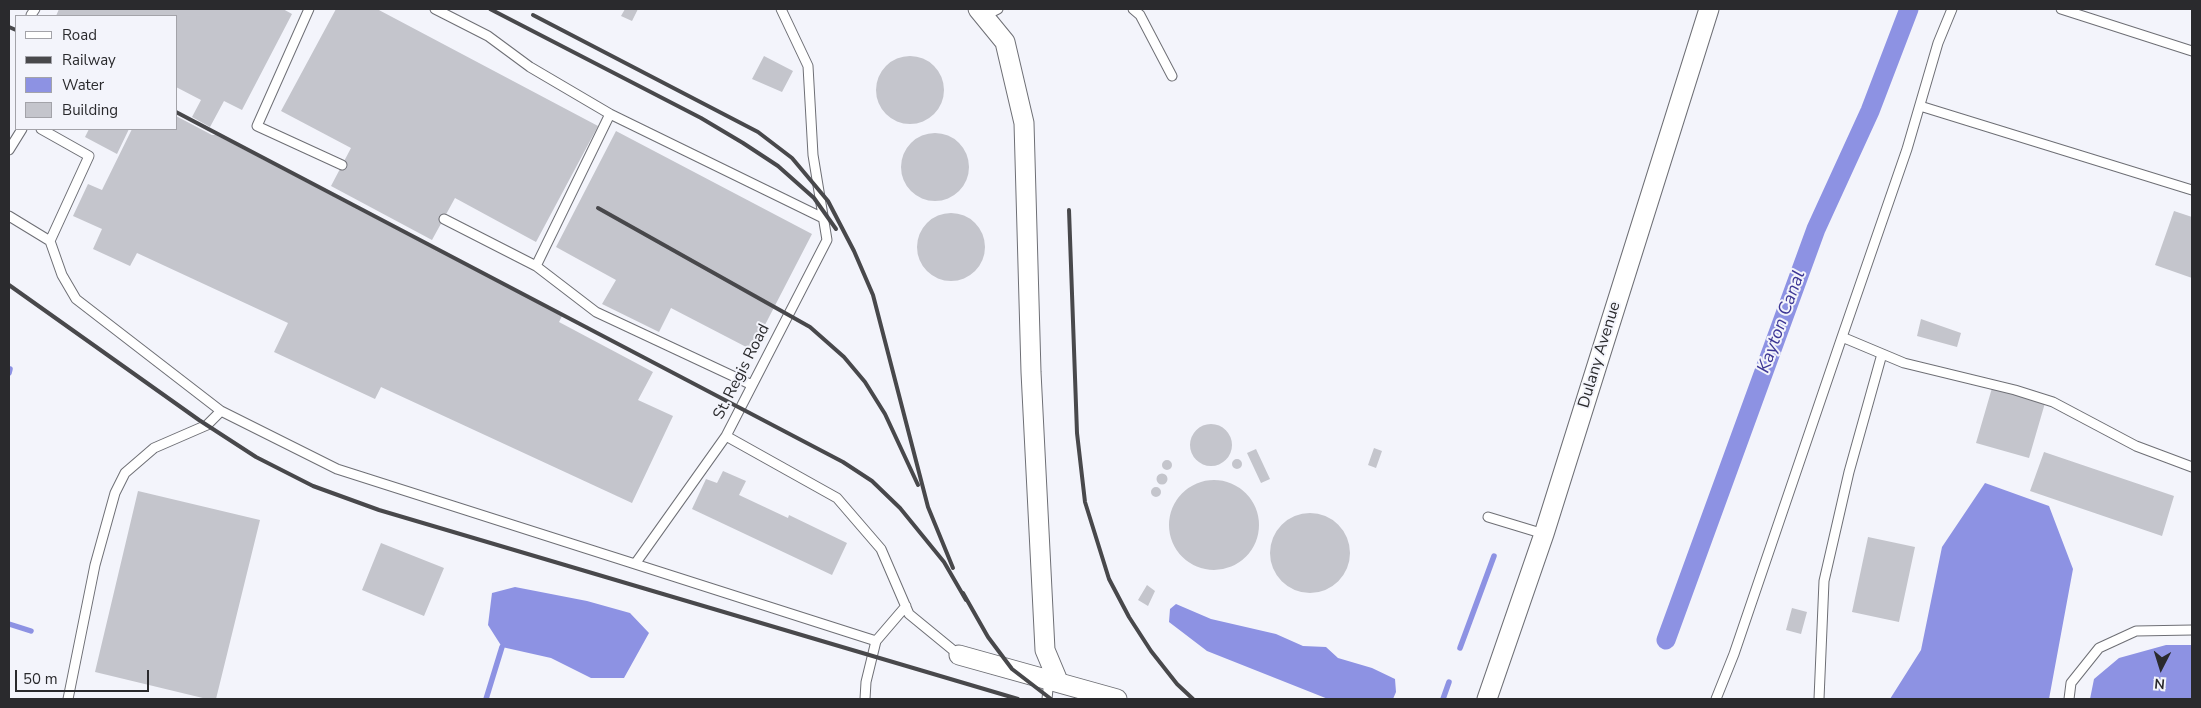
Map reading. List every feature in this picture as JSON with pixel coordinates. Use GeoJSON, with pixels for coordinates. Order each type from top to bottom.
{"type":"FeatureCollection","features":[{"type":"Feature","properties":{"kind":"street","name":"Dulany Avenue"},"geometry":{"type":"LineString","coordinates":[[1487,699],[1544,534],[1710,9]]}},
{"type":"Feature","properties":{"kind":"street"},"geometry":{"type":"LineString","coordinates":[[986,11],[1005,42],[1024,123],[1031,372],[1045,650],[1053,680]]}},
{"type":"Feature","properties":{"kind":"street"},"geometry":{"type":"LineString","coordinates":[[959,655],[1117,699]]}},
{"type":"Feature","properties":{"kind":"lane"},"geometry":{"type":"LineString","coordinates":[[309,9],[257,126],[342,165]]}},
{"type":"Feature","properties":{"kind":"lane"},"geometry":{"type":"LineString","coordinates":[[435,9],[488,36],[530,67],[610,114],[823,218]]}},
{"type":"Feature","properties":{"kind":"lane","name":"St. Regis Road"},"geometry":{"type":"LineString","coordinates":[[780,9],[808,66],[813,155],[827,240],[726,436],[837,498],[881,549],[909,614],[959,655]]}},
{"type":"Feature","properties":{"kind":"lane"},"geometry":{"type":"LineString","coordinates":[[1133,9],[1140,15],[1172,76]]}},
{"type":"Feature","properties":{"kind":"lane"},"geometry":{"type":"LineString","coordinates":[[1716,699],[1734,654],[1920,106],[1938,43],[1952,9]]}},
{"type":"Feature","properties":{"kind":"lane"},"geometry":{"type":"LineString","coordinates":[[2061,9],[2192,51]]}},
{"type":"Feature","properties":{"kind":"lane"},"geometry":{"type":"LineString","coordinates":[[1920,106],[2192,190]]}},
{"type":"Feature","properties":{"kind":"lane"},"geometry":{"type":"LineString","coordinates":[[536,266],[610,114]]}},
{"type":"Feature","properties":{"kind":"lane"},"geometry":{"type":"LineString","coordinates":[[9,150],[21,130]]}},
{"type":"Feature","properties":{"kind":"lane"},"geometry":{"type":"LineString","coordinates":[[43,130],[89,156],[50,241]]}},
{"type":"Feature","properties":{"kind":"lane"},"geometry":{"type":"LineString","coordinates":[[9,216],[50,241],[62,275],[76,299],[221,411],[337,469],[876,641]]}},
{"type":"Feature","properties":{"kind":"lane"},"geometry":{"type":"LineString","coordinates":[[444,219],[536,266],[596,312],[752,384]]}},
{"type":"Feature","properties":{"kind":"lane"},"geometry":{"type":"LineString","coordinates":[[1842,337],[1904,363],[2015,390],[2053,402],[2136,446],[2192,467]]}},
{"type":"Feature","properties":{"kind":"lane"},"geometry":{"type":"LineString","coordinates":[[1819,699],[1824,581],[1849,472],[1882,354]]}},
{"type":"Feature","properties":{"kind":"lane"},"geometry":{"type":"LineString","coordinates":[[68,699],[95,565],[115,493],[125,473],[154,448],[207,425],[221,411]]}},
{"type":"Feature","properties":{"kind":"lane"},"geometry":{"type":"LineString","coordinates":[[635,564],[726,436]]}},
{"type":"Feature","properties":{"kind":"lane"},"geometry":{"type":"LineString","coordinates":[[1488,517],[1544,534]]}},
{"type":"Feature","properties":{"kind":"lane"},"geometry":{"type":"LineString","coordinates":[[865,699],[866,682],[876,641],[906,606]]}},
{"type":"Feature","properties":{"kind":"lane"},"geometry":{"type":"LineString","coordinates":[[2069,699],[2071,683],[2099,648],[2136,631],[2192,630]]}},
{"type":"Feature","properties":{"kind":"lane"},"geometry":{"type":"LineString","coordinates":[[1048,699],[1053,680]]}},
{"type":"Feature","properties":{"kind":"water"},"geometry":{"type":"Polygon","coordinates":[[[1985,483],[2049,506],[2073,569],[2049,699],[1890,699],[1921,650],[1942,547],[1985,483]]]}},
{"type":"Feature","properties":{"kind":"water"},"geometry":{"type":"Polygon","coordinates":[[[515,587],[587,601],[630,613],[649,633],[624,678],[591,678],[551,658],[502,647],[488,625],[492,593],[515,587]]]}},
{"type":"Feature","properties":{"kind":"water"},"geometry":{"type":"Polygon","coordinates":[[[1176,604],[1211,619],[1276,634],[1303,646],[1326,647],[1338,658],[1372,668],[1395,679],[1396,692],[1393,699],[1328,699],[1207,651],[1169,622],[1170,609],[1176,604]]]}},
{"type":"Feature","properties":{"kind":"water"},"geometry":{"type":"Polygon","coordinates":[[[2166,645],[2192,645],[2192,699],[2090,699],[2094,679],[2119,658],[2166,645]]]}},
{"type":"Feature","properties":{"kind":"building"},"geometry":{"type":"Polygon","coordinates":[[[59,9],[283,9],[292,14],[242,110],[224,101],[210,127],[192,117],[201,100],[178,88],[178,15],[56,15],[59,9]]]}},
{"type":"Feature","properties":{"kind":"building"},"geometry":{"type":"Polygon","coordinates":[[[336,9],[377,9],[598,126],[536,242],[455,198],[432,240],[331,186],[351,148],[281,111],[336,9]]]}},
{"type":"Feature","properties":{"kind":"building"},"geometry":{"type":"Polygon","coordinates":[[[625,9],[638,9],[632,21],[621,16],[625,9]]]}},
{"type":"Feature","properties":{"kind":"building"},"geometry":{"type":"Polygon","coordinates":[[[764,56],[793,71],[782,92],[752,79],[764,56]]]}},
{"type":"Feature","properties":{"kind":"building"},"geometry":{"type":"Polygon","coordinates":[[[910,56],[923,59],[934,66],[941,77],[944,90],[941,103],[934,114],[923,121],[910,124],[897,121],[886,114],[879,103],[876,90],[879,77],[886,66],[897,59],[910,56]]]}},
{"type":"Feature","properties":{"kind":"building"},"geometry":{"type":"Polygon","coordinates":[[[178,117],[212,135],[216,135],[562,316],[559,322],[653,372],[638,400],[673,416],[632,503],[381,387],[375,399],[274,352],[288,323],[137,253],[130,266],[93,249],[102,229],[73,216],[88,184],[102,190],[132,130],[178,130],[178,117]]]}},
{"type":"Feature","properties":{"kind":"building"},"geometry":{"type":"Polygon","coordinates":[[[88,130],[129,130],[117,154],[85,137],[88,130]]]}},
{"type":"Feature","properties":{"kind":"building"},"geometry":{"type":"Polygon","coordinates":[[[616,131],[812,234],[752,350],[671,308],[659,332],[602,304],[616,280],[556,247],[616,131]]]}},
{"type":"Feature","properties":{"kind":"building"},"geometry":{"type":"Polygon","coordinates":[[[935,133],[948,136],[959,143],[966,154],[969,167],[966,180],[959,191],[948,198],[935,201],[922,198],[911,191],[904,180],[901,167],[904,154],[911,143],[922,136],[935,133]]]}},
{"type":"Feature","properties":{"kind":"building"},"geometry":{"type":"Polygon","coordinates":[[[2174,211],[2192,217],[2192,278],[2155,265],[2174,211]]]}},
{"type":"Feature","properties":{"kind":"building"},"geometry":{"type":"Polygon","coordinates":[[[951,213],[964,215],[975,223],[983,234],[985,247],[983,260],[975,271],[964,279],[951,281],[938,279],[927,271],[919,260],[917,247],[919,234],[927,223],[938,215],[951,213]]]}},
{"type":"Feature","properties":{"kind":"building"},"geometry":{"type":"Polygon","coordinates":[[[1921,319],[1961,333],[1957,347],[1917,336],[1921,319]]]}},
{"type":"Feature","properties":{"kind":"building"},"geometry":{"type":"Polygon","coordinates":[[[1992,388],[2045,403],[2029,458],[1976,443],[1992,388]]]}},
{"type":"Feature","properties":{"kind":"building"},"geometry":{"type":"Polygon","coordinates":[[[1215,424],[1223,427],[1229,433],[1232,445],[1229,457],[1223,463],[1207,466],[1199,463],[1193,457],[1190,441],[1193,433],[1199,427],[1215,424]]]}},
{"type":"Feature","properties":{"kind":"building"},"geometry":{"type":"Polygon","coordinates":[[[1374,448],[1382,451],[1376,468],[1368,465],[1374,448]]]}},
{"type":"Feature","properties":{"kind":"building"},"geometry":{"type":"Polygon","coordinates":[[[1256,449],[1270,479],[1261,483],[1247,453],[1256,449]]]}},
{"type":"Feature","properties":{"kind":"building"},"geometry":{"type":"Polygon","coordinates":[[[2044,452],[2174,496],[2162,536],[2030,491],[2044,452]]]}},
{"type":"Feature","properties":{"kind":"building"},"geometry":{"type":"Polygon","coordinates":[[[1235,459],[1239,459],[1242,464],[1241,468],[1235,469],[1232,466],[1232,462],[1235,459]]]}},
{"type":"Feature","properties":{"kind":"building"},"geometry":{"type":"Polygon","coordinates":[[[1165,460],[1169,460],[1172,465],[1171,469],[1165,470],[1162,467],[1162,463],[1165,460]]]}},
{"type":"Feature","properties":{"kind":"building"},"geometry":{"type":"Polygon","coordinates":[[[723,471],[746,481],[739,495],[788,518],[789,515],[847,543],[832,575],[692,509],[706,479],[717,483],[723,471]]]}},
{"type":"Feature","properties":{"kind":"building"},"geometry":{"type":"Polygon","coordinates":[[[1160,474],[1164,474],[1167,479],[1166,483],[1160,484],[1157,481],[1157,477],[1160,474]]]}},
{"type":"Feature","properties":{"kind":"building"},"geometry":{"type":"Polygon","coordinates":[[[1205,480],[1223,480],[1239,487],[1252,500],[1259,516],[1259,534],[1252,550],[1239,563],[1223,570],[1205,570],[1189,563],[1176,550],[1169,534],[1169,516],[1176,500],[1189,487],[1205,480]]]}},
{"type":"Feature","properties":{"kind":"building"},"geometry":{"type":"Polygon","coordinates":[[[1154,487],[1158,487],[1161,492],[1160,496],[1154,497],[1151,494],[1151,490],[1154,487]]]}},
{"type":"Feature","properties":{"kind":"building"},"geometry":{"type":"Polygon","coordinates":[[[138,491],[260,520],[216,699],[207,699],[95,672],[138,491]]]}},
{"type":"Feature","properties":{"kind":"building"},"geometry":{"type":"Polygon","coordinates":[[[1310,513],[1325,516],[1338,525],[1347,538],[1350,553],[1347,568],[1338,581],[1325,590],[1310,593],[1295,590],[1282,581],[1273,568],[1270,553],[1273,538],[1282,525],[1295,516],[1310,513]]]}},
{"type":"Feature","properties":{"kind":"building"},"geometry":{"type":"Polygon","coordinates":[[[1868,537],[1915,547],[1899,622],[1852,612],[1868,537]]]}},
{"type":"Feature","properties":{"kind":"building"},"geometry":{"type":"Polygon","coordinates":[[[381,543],[444,568],[424,616],[362,590],[381,543]]]}},
{"type":"Feature","properties":{"kind":"building"},"geometry":{"type":"Polygon","coordinates":[[[1147,585],[1155,591],[1148,606],[1138,600],[1147,585]]]}},
{"type":"Feature","properties":{"kind":"building"},"geometry":{"type":"Polygon","coordinates":[[[1792,608],[1807,612],[1801,634],[1786,630],[1792,608]]]}},
{"type":"Feature","properties":{"kind":"waterway","name":"Kayton Canal"},"geometry":{"type":"LineString","coordinates":[[1666,640],[1816,229],[1870,111],[1909,9]]}},
{"type":"Feature","properties":{"kind":"waterway"},"geometry":{"type":"LineString","coordinates":[[9,373],[10,369]]}},
{"type":"Feature","properties":{"kind":"waterway"},"geometry":{"type":"LineString","coordinates":[[1460,648],[1494,556]]}},
{"type":"Feature","properties":{"kind":"waterway"},"geometry":{"type":"LineString","coordinates":[[9,624],[31,631]]}},
{"type":"Feature","properties":{"kind":"waterway"},"geometry":{"type":"LineString","coordinates":[[486,699],[502,647]]}},
{"type":"Feature","properties":{"kind":"waterway"},"geometry":{"type":"LineString","coordinates":[[1443,699],[1449,682]]}},
{"type":"Feature","properties":{"kind":"railway"},"geometry":{"type":"LineString","coordinates":[[490,9],[701,118],[743,143],[778,166],[814,198],[836,229]]}},
{"type":"Feature","properties":{"kind":"railway"},"geometry":{"type":"LineString","coordinates":[[533,15],[758,132],[792,158],[828,201],[854,251],[873,295],[928,507],[953,568]]}},
{"type":"Feature","properties":{"kind":"railway"},"geometry":{"type":"LineString","coordinates":[[9,27],[15,30]]}},
{"type":"Feature","properties":{"kind":"railway"},"geometry":{"type":"LineString","coordinates":[[178,113],[843,462],[872,481],[900,508],[944,562],[966,600]]}},
{"type":"Feature","properties":{"kind":"railway"},"geometry":{"type":"LineString","coordinates":[[598,208],[810,327],[844,357],[865,382],[885,414],[918,485]]}},
{"type":"Feature","properties":{"kind":"railway"},"geometry":{"type":"LineString","coordinates":[[1069,210],[1077,433],[1085,502],[1109,579],[1129,617],[1151,651],[1177,684],[1193,699]]}},
{"type":"Feature","properties":{"kind":"railway"},"geometry":{"type":"LineString","coordinates":[[9,285],[199,420],[256,457],[313,486],[379,510],[1018,699]]}},
{"type":"Feature","properties":{"kind":"railway"},"geometry":{"type":"LineString","coordinates":[[963,593],[988,637],[1012,669],[1051,699]]}}]}
